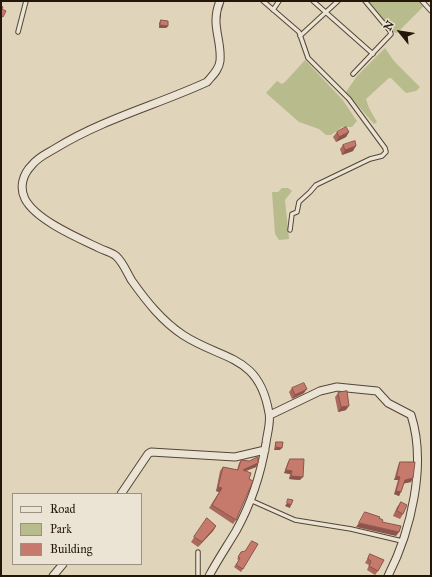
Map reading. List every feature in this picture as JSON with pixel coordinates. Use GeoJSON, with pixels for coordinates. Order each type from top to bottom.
{"type":"FeatureCollection","features":[{"type":"Feature","properties":{"kind":"street"},"geometry":{"type":"LineString","coordinates":[[209,576],[236,532],[250,500],[265,450],[270,415],[260,385],[246,368],[237,360],[214,349],[199,345],[167,322],[154,310],[116,256],[48,221],[31,207],[25,199],[22,189],[24,177],[32,164],[61,144],[85,132],[207,82],[216,72],[220,62],[216,32],[216,17],[220,1]]}},
{"type":"Feature","properties":{"kind":"street"},"geometry":{"type":"LineString","coordinates":[[270,415],[320,391],[337,387],[377,391],[388,403],[411,415],[416,432],[417,472],[410,514],[402,541],[388,576]]}},
{"type":"Feature","properties":{"kind":"street"},"geometry":{"type":"LineString","coordinates":[[122,493],[148,454],[151,452],[235,457],[265,450]]}},
{"type":"Feature","properties":{"kind":"street"},"geometry":{"type":"LineString","coordinates":[[53,576],[62,565]]}},
{"type":"Feature","properties":{"kind":"lane"},"geometry":{"type":"LineString","coordinates":[[18,32],[26,1]]}},
{"type":"Feature","properties":{"kind":"lane"},"geometry":{"type":"LineString","coordinates":[[263,1],[299,32],[308,58],[350,99],[385,148],[386,152],[382,156],[370,159],[316,184],[299,202],[297,212],[292,214],[290,230]]}},
{"type":"Feature","properties":{"kind":"lane"},"geometry":{"type":"LineString","coordinates":[[273,10],[279,1]]}},
{"type":"Feature","properties":{"kind":"lane"},"geometry":{"type":"LineString","coordinates":[[313,1],[373,54]]}},
{"type":"Feature","properties":{"kind":"lane"},"geometry":{"type":"LineString","coordinates":[[300,36],[338,1]]}},
{"type":"Feature","properties":{"kind":"lane"},"geometry":{"type":"LineString","coordinates":[[353,74],[391,34],[365,1]]}},
{"type":"Feature","properties":{"kind":"lane"},"geometry":{"type":"LineString","coordinates":[[422,1],[431,11]]}},
{"type":"Feature","properties":{"kind":"lane"},"geometry":{"type":"LineString","coordinates":[[250,500],[295,520],[351,529],[402,541]]}},
{"type":"Feature","properties":{"kind":"lane"},"geometry":{"type":"LineString","coordinates":[[198,552],[198,576]]}},
{"type":"Feature","properties":{"kind":"green space"},"geometry":{"type":"Polygon","coordinates":[[[367,1],[421,1],[424,6],[397,33],[393,32],[367,1]]]}},
{"type":"Feature","properties":{"kind":"green space"},"geometry":{"type":"Polygon","coordinates":[[[385,48],[394,61],[420,87],[416,91],[406,93],[391,78],[389,78],[366,99],[377,122],[374,124],[346,92],[357,76],[385,48]]]}},
{"type":"Feature","properties":{"kind":"green space"},"geometry":{"type":"Polygon","coordinates":[[[305,60],[342,99],[357,121],[352,127],[342,127],[331,135],[326,135],[319,129],[299,122],[266,93],[277,81],[282,84],[285,82],[305,60]]]}},
{"type":"Feature","properties":{"kind":"green space"},"geometry":{"type":"Polygon","coordinates":[[[282,188],[288,188],[292,191],[285,200],[289,239],[279,240],[275,234],[272,192],[278,192],[282,188]]]}},
{"type":"Feature","properties":{"kind":"building"},"geometry":{"type":"Polygon","coordinates":[[[1,6],[3,7],[2,9],[6,11],[3,17],[1,16],[1,6]]]}},
{"type":"Feature","properties":{"kind":"building"},"geometry":{"type":"Polygon","coordinates":[[[161,20],[168,21],[168,26],[160,25],[161,20]]]}},
{"type":"Feature","properties":{"kind":"building"},"geometry":{"type":"Polygon","coordinates":[[[346,127],[349,132],[339,137],[337,132],[346,127]]]}},
{"type":"Feature","properties":{"kind":"building"},"geometry":{"type":"Polygon","coordinates":[[[355,141],[356,146],[345,150],[343,145],[355,141]]]}},
{"type":"Feature","properties":{"kind":"building"},"geometry":{"type":"Polygon","coordinates":[[[304,383],[307,389],[295,395],[292,388],[304,383]]]}},
{"type":"Feature","properties":{"kind":"building"},"geometry":{"type":"Polygon","coordinates":[[[347,391],[349,406],[341,407],[338,393],[347,391]]]}},
{"type":"Feature","properties":{"kind":"building"},"geometry":{"type":"Polygon","coordinates":[[[276,442],[283,442],[282,448],[276,447],[276,442]]]}},
{"type":"Feature","properties":{"kind":"building"},"geometry":{"type":"Polygon","coordinates":[[[258,457],[258,463],[243,470],[251,473],[249,479],[253,481],[236,520],[212,505],[222,488],[218,487],[223,467],[238,470],[241,460],[249,461],[258,457]]]}},
{"type":"Feature","properties":{"kind":"building"},"geometry":{"type":"Polygon","coordinates":[[[290,459],[304,459],[303,477],[291,476],[292,471],[286,470],[290,459]]]}},
{"type":"Feature","properties":{"kind":"building"},"geometry":{"type":"Polygon","coordinates":[[[400,462],[415,462],[413,478],[405,480],[401,492],[396,491],[400,477],[397,476],[400,462]]]}},
{"type":"Feature","properties":{"kind":"building"},"geometry":{"type":"Polygon","coordinates":[[[288,499],[293,500],[291,505],[287,503],[288,499]]]}},
{"type":"Feature","properties":{"kind":"building"},"geometry":{"type":"Polygon","coordinates":[[[401,502],[407,505],[403,514],[397,511],[401,502]]]}},
{"type":"Feature","properties":{"kind":"building"},"geometry":{"type":"Polygon","coordinates":[[[365,512],[380,517],[379,518],[383,520],[382,522],[401,526],[399,532],[359,523],[365,512]]]}},
{"type":"Feature","properties":{"kind":"building"},"geometry":{"type":"Polygon","coordinates":[[[207,518],[216,526],[202,542],[194,537],[207,518]]]}},
{"type":"Feature","properties":{"kind":"building"},"geometry":{"type":"Polygon","coordinates":[[[252,541],[258,544],[243,569],[236,565],[240,558],[238,557],[241,552],[245,551],[252,541]]]}},
{"type":"Feature","properties":{"kind":"building"},"geometry":{"type":"Polygon","coordinates":[[[370,554],[384,560],[378,571],[369,566],[371,561],[368,559],[370,554]]]}}]}
